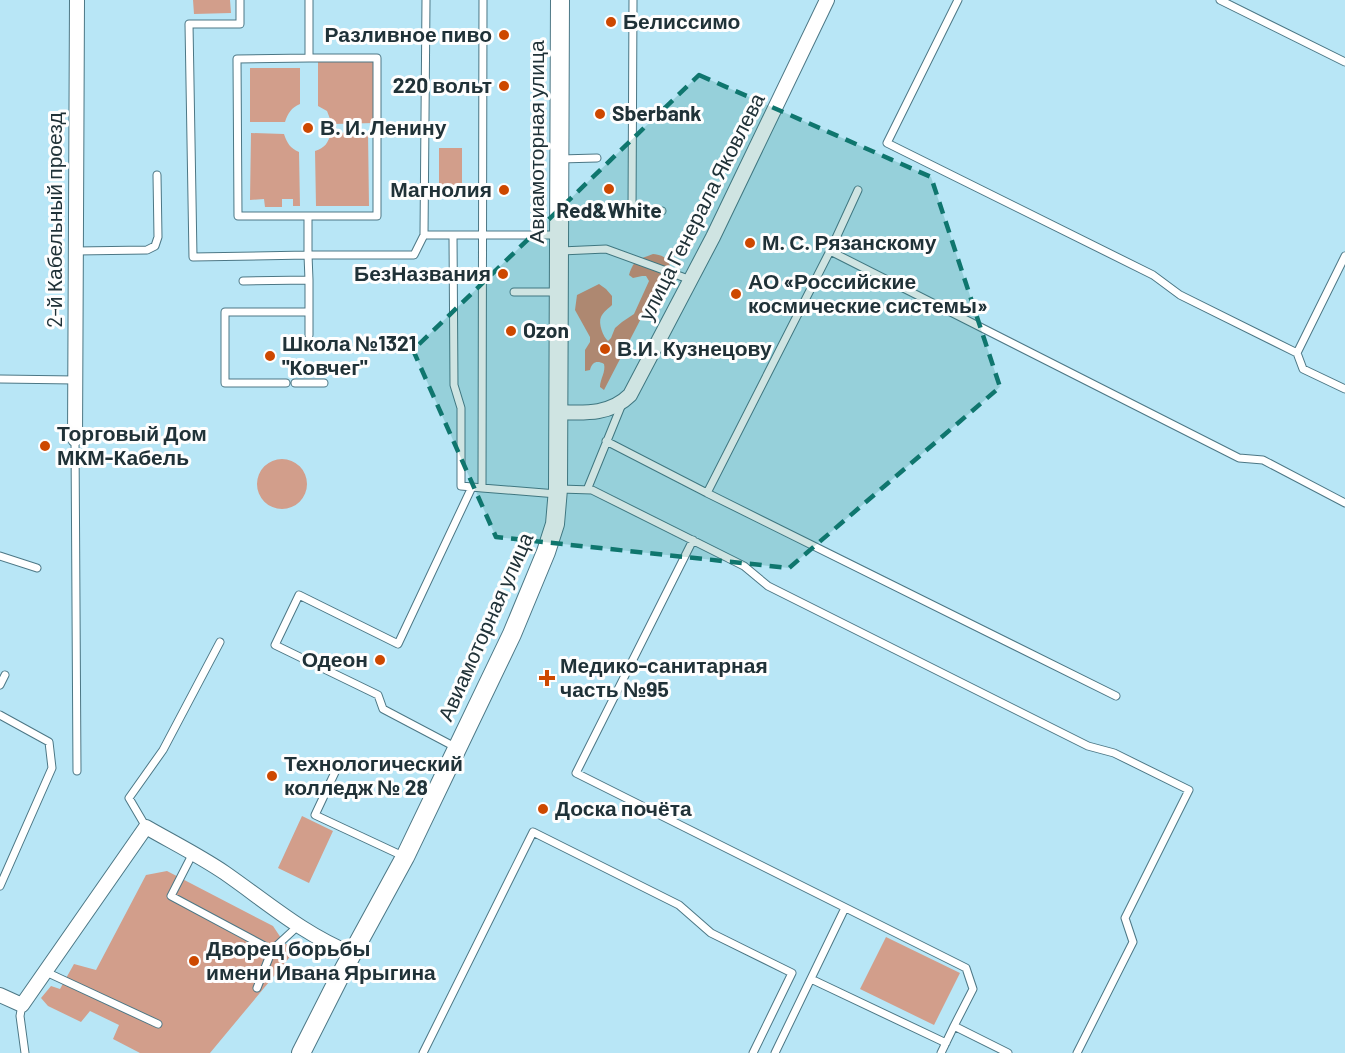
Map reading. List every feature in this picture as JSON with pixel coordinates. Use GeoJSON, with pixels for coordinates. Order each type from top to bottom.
{"type":"FeatureCollection","features":[{"type":"Feature","properties":{"kind":"street","name":"2-й Кабельный проезд"},"geometry":{"type":"LineString","coordinates":[[75,439],[77,0]]}},
{"type":"Feature","properties":{"kind":"street","name":"Авиамоторная улица"},"geometry":{"type":"LineString","coordinates":[[301,1053],[405,857],[512,634],[546,552],[555,524],[558,492],[560,0]]}},
{"type":"Feature","properties":{"kind":"street","name":"улица Генерала Яковлева"},"geometry":{"type":"LineString","coordinates":[[622,404],[630,395],[691,280],[827,0]]}},
{"type":"Feature","properties":{"kind":"street"},"geometry":{"type":"LineString","coordinates":[[558,412],[603,411],[622,404]]}},
{"type":"Feature","properties":{"kind":"street"},"geometry":{"type":"LineString","coordinates":[[0,995],[22,1005],[146,827],[224,873],[298,926],[332,946],[352,954]]}},
{"type":"Feature","properties":{"kind":"lane"},"geometry":{"type":"LineString","coordinates":[[240,0],[240,24],[189,24],[193,257],[414,255],[424,235],[426,0]]}},
{"type":"Feature","properties":{"kind":"lane"},"geometry":{"type":"LineString","coordinates":[[309,0],[309,58]]}},
{"type":"Feature","properties":{"kind":"lane"},"geometry":{"type":"LineString","coordinates":[[482,488],[483,0]]}},
{"type":"Feature","properties":{"kind":"lane"},"geometry":{"type":"LineString","coordinates":[[633,0],[632,213],[662,211]]}},
{"type":"Feature","properties":{"kind":"lane"},"geometry":{"type":"LineString","coordinates":[[958,0],[887,143],[1153,275],[1180,295],[1298,353]]}},
{"type":"Feature","properties":{"kind":"lane"},"geometry":{"type":"LineString","coordinates":[[1220,0],[1345,62]]}},
{"type":"Feature","properties":{"kind":"lane"},"geometry":{"type":"LineString","coordinates":[[237,58],[309,58],[376,58],[377,216],[238,216],[237,58]]}},
{"type":"Feature","properties":{"kind":"lane"},"geometry":{"type":"LineString","coordinates":[[559,159],[597,158]]}},
{"type":"Feature","properties":{"kind":"lane"},"geometry":{"type":"LineString","coordinates":[[622,158],[632,158]]}},
{"type":"Feature","properties":{"kind":"lane"},"geometry":{"type":"LineString","coordinates":[[76,251],[147,250],[155,246],[158,237],[157,175]]}},
{"type":"Feature","properties":{"kind":"lane"},"geometry":{"type":"LineString","coordinates":[[707,493],[830,251],[858,190]]}},
{"type":"Feature","properties":{"kind":"lane"},"geometry":{"type":"LineString","coordinates":[[308,216],[309,335]]}},
{"type":"Feature","properties":{"kind":"lane"},"geometry":{"type":"LineString","coordinates":[[424,235],[482,236],[606,249],[691,280]]}},
{"type":"Feature","properties":{"kind":"lane"},"geometry":{"type":"LineString","coordinates":[[453,236],[454,385],[461,408],[461,486],[558,492],[592,490],[744,566],[768,586],[1088,746],[1114,753],[1189,790],[1125,918],[1132,942],[1077,1053]]}},
{"type":"Feature","properties":{"kind":"lane"},"geometry":{"type":"LineString","coordinates":[[830,251],[1239,458],[1263,460],[1345,503]]}},
{"type":"Feature","properties":{"kind":"lane"},"geometry":{"type":"LineString","coordinates":[[1345,256],[1298,353],[1303,369],[1345,389]]}},
{"type":"Feature","properties":{"kind":"lane"},"geometry":{"type":"LineString","coordinates":[[243,281],[309,279]]}},
{"type":"Feature","properties":{"kind":"lane"},"geometry":{"type":"LineString","coordinates":[[482,291],[491,292]]}},
{"type":"Feature","properties":{"kind":"lane"},"geometry":{"type":"LineString","coordinates":[[514,292],[559,292]]}},
{"type":"Feature","properties":{"kind":"lane"},"geometry":{"type":"LineString","coordinates":[[286,383],[225,383],[225,312],[309,312]]}},
{"type":"Feature","properties":{"kind":"lane"},"geometry":{"type":"LineString","coordinates":[[0,379],[75,380]]}},
{"type":"Feature","properties":{"kind":"lane"},"geometry":{"type":"LineString","coordinates":[[295,383],[324,383]]}},
{"type":"Feature","properties":{"kind":"lane"},"geometry":{"type":"LineString","coordinates":[[586,490],[622,404]]}},
{"type":"Feature","properties":{"kind":"lane"},"geometry":{"type":"LineString","coordinates":[[75,439],[77,771]]}},
{"type":"Feature","properties":{"kind":"lane"},"geometry":{"type":"LineString","coordinates":[[606,441],[1116,696]]}},
{"type":"Feature","properties":{"kind":"lane"},"geometry":{"type":"LineString","coordinates":[[457,748],[383,709],[378,695],[275,645],[299,595],[398,644],[472,488]]}},
{"type":"Feature","properties":{"kind":"lane"},"geometry":{"type":"LineString","coordinates":[[693,540],[576,773],[966,968],[973,989],[941,1053]]}},
{"type":"Feature","properties":{"kind":"lane"},"geometry":{"type":"LineString","coordinates":[[0,556],[37,568]]}},
{"type":"Feature","properties":{"kind":"lane"},"geometry":{"type":"LineString","coordinates":[[146,827],[129,798],[163,750],[220,642]]}},
{"type":"Feature","properties":{"kind":"lane"},"geometry":{"type":"LineString","coordinates":[[0,685],[5,675]]}},
{"type":"Feature","properties":{"kind":"lane"},"geometry":{"type":"LineString","coordinates":[[0,715],[49,742],[52,768],[0,886]]}},
{"type":"Feature","properties":{"kind":"lane"},"geometry":{"type":"LineString","coordinates":[[338,768],[315,815],[405,857]]}},
{"type":"Feature","properties":{"kind":"lane"},"geometry":{"type":"LineString","coordinates":[[423,1053],[534,832],[679,905],[711,933],[792,973],[753,1053]]}},
{"type":"Feature","properties":{"kind":"lane"},"geometry":{"type":"LineString","coordinates":[[193,853],[171,896],[272,950]]}},
{"type":"Feature","properties":{"kind":"lane"},"geometry":{"type":"LineString","coordinates":[[775,1053],[845,908]]}},
{"type":"Feature","properties":{"kind":"lane"},"geometry":{"type":"LineString","coordinates":[[257,988],[272,950],[298,926]]}},
{"type":"Feature","properties":{"kind":"lane"},"geometry":{"type":"LineString","coordinates":[[46,972],[158,1024]]}},
{"type":"Feature","properties":{"kind":"lane"},"geometry":{"type":"LineString","coordinates":[[811,978],[946,1044]]}},
{"type":"Feature","properties":{"kind":"lane"},"geometry":{"type":"LineString","coordinates":[[22,1005],[20,1016],[25,1053]]}},
{"type":"Feature","properties":{"kind":"lane"},"geometry":{"type":"LineString","coordinates":[[954,1026],[1008,1053]]}},
{"type":"Feature","properties":{"kind":"highlighted area"},"geometry":{"type":"Polygon","coordinates":[[[699,75],[931,177],[1000,387],[789,568],[496,537],[413,350],[699,75]]]}},
{"type":"Feature","properties":{"kind":"shaded area"},"geometry":{"type":"Polygon","coordinates":[[[193,0],[230,0],[231,13],[194,14],[193,0]]]}},
{"type":"Feature","properties":{"kind":"shaded area"},"geometry":{"type":"Polygon","coordinates":[[[318,62],[374,62],[374,123],[332,124],[327,111],[318,106],[318,62]]]}},
{"type":"Feature","properties":{"kind":"shaded area"},"geometry":{"type":"Polygon","coordinates":[[[250,68],[300,68],[300,104],[290,111],[285,122],[250,122],[250,68]]]}},
{"type":"Feature","properties":{"kind":"shaded area"},"geometry":{"type":"Polygon","coordinates":[[[368,132],[369,206],[316,206],[315,151],[326,145],[331,133],[368,132]]]}},
{"type":"Feature","properties":{"kind":"shaded area"},"geometry":{"type":"Polygon","coordinates":[[[251,133],[284,134],[289,145],[299,152],[300,206],[293,206],[293,199],[282,199],[282,207],[265,207],[264,199],[250,200],[251,133]]]}},
{"type":"Feature","properties":{"kind":"shaded area"},"geometry":{"type":"Polygon","coordinates":[[[439,148],[462,148],[462,187],[439,187],[439,148]]]}},
{"type":"Feature","properties":{"kind":"shaded area"},"geometry":{"type":"Polygon","coordinates":[[[653,254],[664,257],[670,266],[604,390],[600,387],[604,364],[595,362],[590,370],[585,371],[585,350],[590,337],[575,310],[577,295],[599,284],[612,296],[612,305],[603,313],[600,320],[604,336],[608,341],[615,328],[634,314],[649,281],[646,276],[633,278],[629,275],[633,266],[640,259],[653,254]]]}},
{"type":"Feature","properties":{"kind":"shaded area"},"geometry":{"type":"Polygon","coordinates":[[[287,459],[300,466],[306,474],[306,494],[300,502],[292,508],[277,509],[264,502],[258,494],[257,479],[264,466],[272,460],[287,459]]]}},
{"type":"Feature","properties":{"kind":"shaded area"},"geometry":{"type":"Polygon","coordinates":[[[302,816],[333,831],[309,883],[278,868],[302,816]]]}},
{"type":"Feature","properties":{"kind":"shaded area","name":"Дворец борьбы имени Ивана Ярыгина"},"geometry":{"type":"Polygon","coordinates":[[[167,871],[273,926],[285,944],[296,945],[289,958],[210,1053],[140,1053],[113,1039],[119,1025],[90,1011],[81,1022],[48,1006],[41,998],[51,986],[60,989],[74,964],[96,970],[146,875],[167,871]]]}},
{"type":"Feature","properties":{"kind":"shaded area"},"geometry":{"type":"Polygon","coordinates":[[[886,937],[960,973],[934,1025],[860,989],[886,937]]]}},
{"type":"Feature","properties":{"kind":"place","name":"Белиссимо"},"geometry":{"type":"Point","coordinates":[611,22]}},
{"type":"Feature","properties":{"kind":"place","name":"Разливное пиво"},"geometry":{"type":"Point","coordinates":[504,35]}},
{"type":"Feature","properties":{"kind":"place","name":"220 вольт"},"geometry":{"type":"Point","coordinates":[504,86]}},
{"type":"Feature","properties":{"kind":"place","name":"Sberbank"},"geometry":{"type":"Point","coordinates":[600,114]}},
{"type":"Feature","properties":{"kind":"place","name":"В. И. Ленину"},"geometry":{"type":"Point","coordinates":[308,128]}},
{"type":"Feature","properties":{"kind":"place","name":"Red&White"},"geometry":{"type":"Point","coordinates":[609,189]}},
{"type":"Feature","properties":{"kind":"place","name":"Магнолия"},"geometry":{"type":"Point","coordinates":[504,190]}},
{"type":"Feature","properties":{"kind":"place","name":"М. С. Рязанскому"},"geometry":{"type":"Point","coordinates":[750,243]}},
{"type":"Feature","properties":{"kind":"place","name":"БезНазвания"},"geometry":{"type":"Point","coordinates":[503,274]}},
{"type":"Feature","properties":{"kind":"place","name":"АО «Российские космические системы»"},"geometry":{"type":"Point","coordinates":[736,294]}},
{"type":"Feature","properties":{"kind":"place","name":"Ozon"},"geometry":{"type":"Point","coordinates":[511,331]}},
{"type":"Feature","properties":{"kind":"place","name":"В.И. Кузнецову"},"geometry":{"type":"Point","coordinates":[605,349]}},
{"type":"Feature","properties":{"kind":"place","name":"Школа №1321 \"Ковчег\""},"geometry":{"type":"Point","coordinates":[270,356]}},
{"type":"Feature","properties":{"kind":"place","name":"Торговый Дом МКМ-Кабель"},"geometry":{"type":"Point","coordinates":[45,446]}},
{"type":"Feature","properties":{"kind":"place","name":"Одеон"},"geometry":{"type":"Point","coordinates":[380,660]}},
{"type":"Feature","properties":{"kind":"place","name":"Медико-санитарная часть №95"},"geometry":{"type":"Point","coordinates":[547,678]}},
{"type":"Feature","properties":{"kind":"place","name":"Технологический колледж № 28"},"geometry":{"type":"Point","coordinates":[272,776]}},
{"type":"Feature","properties":{"kind":"place","name":"Доска почёта"},"geometry":{"type":"Point","coordinates":[543,809]}},
{"type":"Feature","properties":{"kind":"place","name":"Дворец борьбы имени Ивана Ярыгина"},"geometry":{"type":"Point","coordinates":[194,961]}}]}
